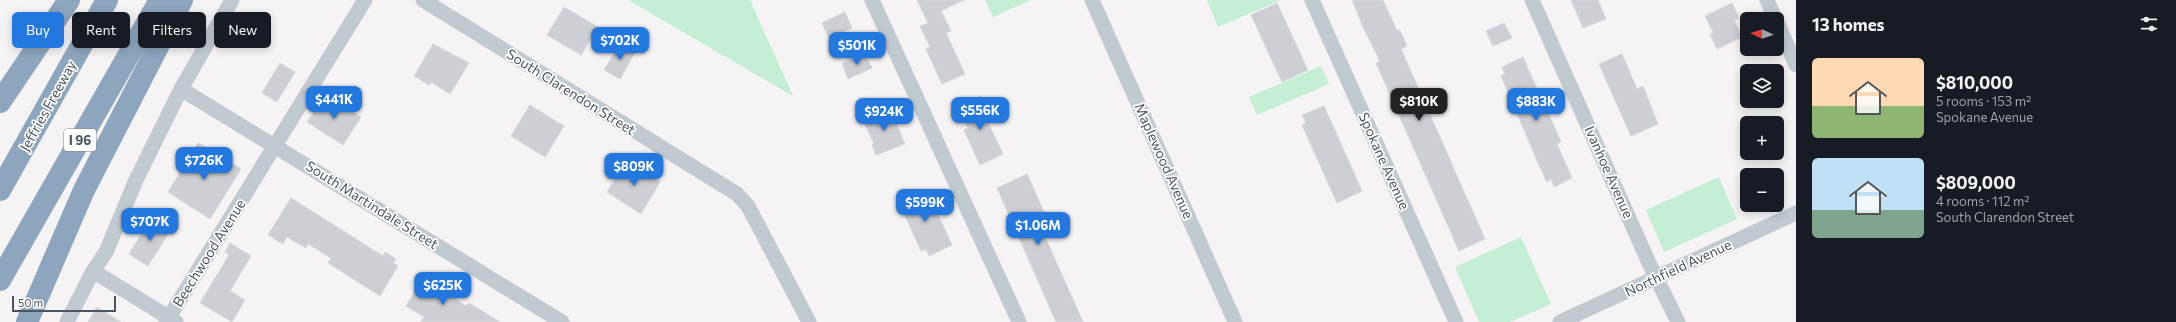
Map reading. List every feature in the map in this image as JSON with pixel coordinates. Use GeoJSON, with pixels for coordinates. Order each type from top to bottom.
{"type":"FeatureCollection","features":[{"type":"Feature","properties":{"kind":"highway"},"geometry":{"type":"LineString","coordinates":[[0,102],[69,0]]}},
{"type":"Feature","properties":{"kind":"highway","name":"Jeffries Freeway"},"geometry":{"type":"LineString","coordinates":[[0,190],[107,0]]}},
{"type":"Feature","properties":{"kind":"highway","name":"I 96"},"geometry":{"type":"LineString","coordinates":[[0,280],[160,0]]}},
{"type":"Feature","properties":{"kind":"highway"},"geometry":{"type":"LineString","coordinates":[[27,322],[84,190],[182,0]]}},
{"type":"Feature","properties":{"kind":"street"},"geometry":{"type":"LineString","coordinates":[[67,322],[93,271],[106,252],[136,180],[182,89],[232,0]]}},
{"type":"Feature","properties":{"kind":"street","name":"Beechwood Avenue"},"geometry":{"type":"LineString","coordinates":[[170,321],[365,0]]}},
{"type":"Feature","properties":{"kind":"street","name":"South Clarendon Street"},"geometry":{"type":"LineString","coordinates":[[423,0],[737,194],[748,206],[810,322]]}},
{"type":"Feature","properties":{"kind":"street"},"geometry":{"type":"LineString","coordinates":[[872,0],[1019,322]]}},
{"type":"Feature","properties":{"kind":"street","name":"Maplewood Avenue"},"geometry":{"type":"LineString","coordinates":[[1092,0],[1236,322]]}},
{"type":"Feature","properties":{"kind":"street","name":"Spokane Avenue"},"geometry":{"type":"LineString","coordinates":[[1312,0],[1456,322]]}},
{"type":"Feature","properties":{"kind":"street","name":"Ivanhoe Avenue"},"geometry":{"type":"LineString","coordinates":[[1532,0],[1678,322]]}},
{"type":"Feature","properties":{"kind":"street"},"geometry":{"type":"LineString","coordinates":[[1767,0],[1772,12]]}},
{"type":"Feature","properties":{"kind":"street"},"geometry":{"type":"LineString","coordinates":[[1784,38],[1796,65]]}},
{"type":"Feature","properties":{"kind":"street","name":"South Martindale Street"},"geometry":{"type":"LineString","coordinates":[[182,89],[562,322]]}},
{"type":"Feature","properties":{"kind":"street","name":"Northfield Avenue"},"geometry":{"type":"LineString","coordinates":[[1560,322],[1796,213]]}},
{"type":"Feature","properties":{"kind":"street"},"geometry":{"type":"LineString","coordinates":[[93,271],[170,321]]}},
{"type":"Feature","properties":{"kind":"green space"},"geometry":{"type":"Polygon","coordinates":[[[628,0],[750,0],[793,96],[628,0]]]}},
{"type":"Feature","properties":{"kind":"green space"},"geometry":{"type":"Polygon","coordinates":[[[985,0],[1031,0],[993,17],[985,0]]]}},
{"type":"Feature","properties":{"kind":"green space"},"geometry":{"type":"Polygon","coordinates":[[[1207,0],[1281,0],[1218,27],[1207,0]]]}},
{"type":"Feature","properties":{"kind":"green space"},"geometry":{"type":"Polygon","coordinates":[[[1321,66],[1329,84],[1257,115],[1249,97],[1321,66]]]}},
{"type":"Feature","properties":{"kind":"green space"},"geometry":{"type":"Polygon","coordinates":[[[1719,177],[1737,219],[1664,252],[1646,210],[1719,177]]]}},
{"type":"Feature","properties":{"kind":"green space"},"geometry":{"type":"Polygon","coordinates":[[[1521,237],[1551,304],[1510,322],[1479,322],[1455,267],[1521,237]]]}},
{"type":"Feature","properties":{"kind":"building"},"geometry":{"type":"Polygon","coordinates":[[[917,0],[964,0],[941,11],[951,31],[946,33],[965,74],[942,84],[926,49],[930,47],[920,26],[928,23],[917,0]]]}},
{"type":"Feature","properties":{"kind":"building"},"geometry":{"type":"Polygon","coordinates":[[[1352,0],[1383,0],[1397,31],[1400,30],[1407,46],[1401,49],[1485,239],[1459,251],[1376,63],[1380,61],[1363,27],[1352,0]]]}},
{"type":"Feature","properties":{"kind":"building"},"geometry":{"type":"Polygon","coordinates":[[[1571,0],[1598,0],[1606,19],[1583,28],[1571,0]]]}},
{"type":"Feature","properties":{"kind":"building"},"geometry":{"type":"Polygon","coordinates":[[[1277,3],[1308,70],[1282,82],[1251,15],[1277,3]]]}},
{"type":"Feature","properties":{"kind":"building"},"geometry":{"type":"Polygon","coordinates":[[[1732,3],[1739,18],[1734,20],[1740,33],[1740,38],[1717,49],[1710,34],[1713,32],[1705,16],[1732,3]]]}},
{"type":"Feature","properties":{"kind":"building"},"geometry":{"type":"Polygon","coordinates":[[[564,7],[598,27],[581,55],[547,35],[564,7]]]}},
{"type":"Feature","properties":{"kind":"building"},"geometry":{"type":"Polygon","coordinates":[[[845,12],[852,28],[829,39],[822,23],[845,12]]]}},
{"type":"Feature","properties":{"kind":"building"},"geometry":{"type":"Polygon","coordinates":[[[1504,23],[1512,38],[1493,46],[1486,31],[1504,23]]]}},
{"type":"Feature","properties":{"kind":"building"},"geometry":{"type":"Polygon","coordinates":[[[621,42],[636,51],[620,79],[604,70],[621,42]]]}},
{"type":"Feature","properties":{"kind":"building"},"geometry":{"type":"Polygon","coordinates":[[[433,44],[469,63],[450,94],[431,82],[429,85],[414,76],[433,44]]]}},
{"type":"Feature","properties":{"kind":"building"},"geometry":{"type":"Polygon","coordinates":[[[864,53],[872,68],[848,79],[842,63],[864,53]]]}},
{"type":"Feature","properties":{"kind":"building"},"geometry":{"type":"Polygon","coordinates":[[[1622,54],[1637,89],[1643,86],[1658,124],[1631,136],[1599,64],[1622,54]]]}},
{"type":"Feature","properties":{"kind":"building"},"geometry":{"type":"Polygon","coordinates":[[[1523,57],[1537,89],[1534,90],[1543,110],[1546,108],[1561,142],[1557,144],[1572,178],[1554,187],[1551,179],[1547,182],[1501,76],[1505,74],[1502,67],[1523,57]]]}},
{"type":"Feature","properties":{"kind":"building"},"geometry":{"type":"Polygon","coordinates":[[[280,63],[295,72],[277,102],[262,93],[280,63]]]}},
{"type":"Feature","properties":{"kind":"building"},"geometry":{"type":"Polygon","coordinates":[[[325,96],[361,117],[343,145],[307,122],[325,96]]]}},
{"type":"Feature","properties":{"kind":"building"},"geometry":{"type":"Polygon","coordinates":[[[981,96],[988,112],[984,114],[1003,154],[980,165],[964,130],[968,128],[958,107],[981,96]]]}},
{"type":"Feature","properties":{"kind":"building"},"geometry":{"type":"Polygon","coordinates":[[[530,105],[564,126],[545,157],[511,136],[530,105]]]}},
{"type":"Feature","properties":{"kind":"building"},"geometry":{"type":"Polygon","coordinates":[[[1324,106],[1362,191],[1337,203],[1302,125],[1306,123],[1302,115],[1324,106]]]}},
{"type":"Feature","properties":{"kind":"building"},"geometry":{"type":"Polygon","coordinates":[[[890,108],[905,144],[876,155],[872,145],[874,144],[863,120],[890,108]]]}},
{"type":"Feature","properties":{"kind":"building"},"geometry":{"type":"Polygon","coordinates":[[[198,143],[241,169],[210,219],[168,192],[198,143]]]}},
{"type":"Feature","properties":{"kind":"building"},"geometry":{"type":"Polygon","coordinates":[[[626,161],[660,182],[641,214],[607,192],[626,161]]]}},
{"type":"Feature","properties":{"kind":"building"},"geometry":{"type":"Polygon","coordinates":[[[1027,174],[1051,228],[1043,232],[1083,322],[1056,322],[997,188],[1027,174]]]}},
{"type":"Feature","properties":{"kind":"building"},"geometry":{"type":"Polygon","coordinates":[[[926,189],[952,245],[929,256],[926,249],[921,251],[899,202],[926,189]]]}},
{"type":"Feature","properties":{"kind":"building"},"geometry":{"type":"Polygon","coordinates":[[[291,198],[383,256],[385,252],[396,259],[393,263],[398,266],[380,296],[328,263],[331,258],[308,244],[306,248],[287,237],[283,244],[268,235],[291,198]]]}},
{"type":"Feature","properties":{"kind":"building"},"geometry":{"type":"Polygon","coordinates":[[[151,219],[170,231],[148,266],[129,254],[151,219]]]}},
{"type":"Feature","properties":{"kind":"building"},"geometry":{"type":"Polygon","coordinates":[[[230,243],[251,256],[230,291],[245,300],[232,322],[200,303],[229,255],[225,252],[230,243]]]}},
{"type":"Feature","properties":{"kind":"building"},"geometry":{"type":"Polygon","coordinates":[[[425,275],[440,284],[438,288],[466,306],[469,303],[500,322],[421,322],[424,317],[406,306],[425,275]]]}},
{"type":"Feature","properties":{"kind":"building"},"geometry":{"type":"Polygon","coordinates":[[[97,307],[121,322],[88,322],[97,307]]]}}]}
